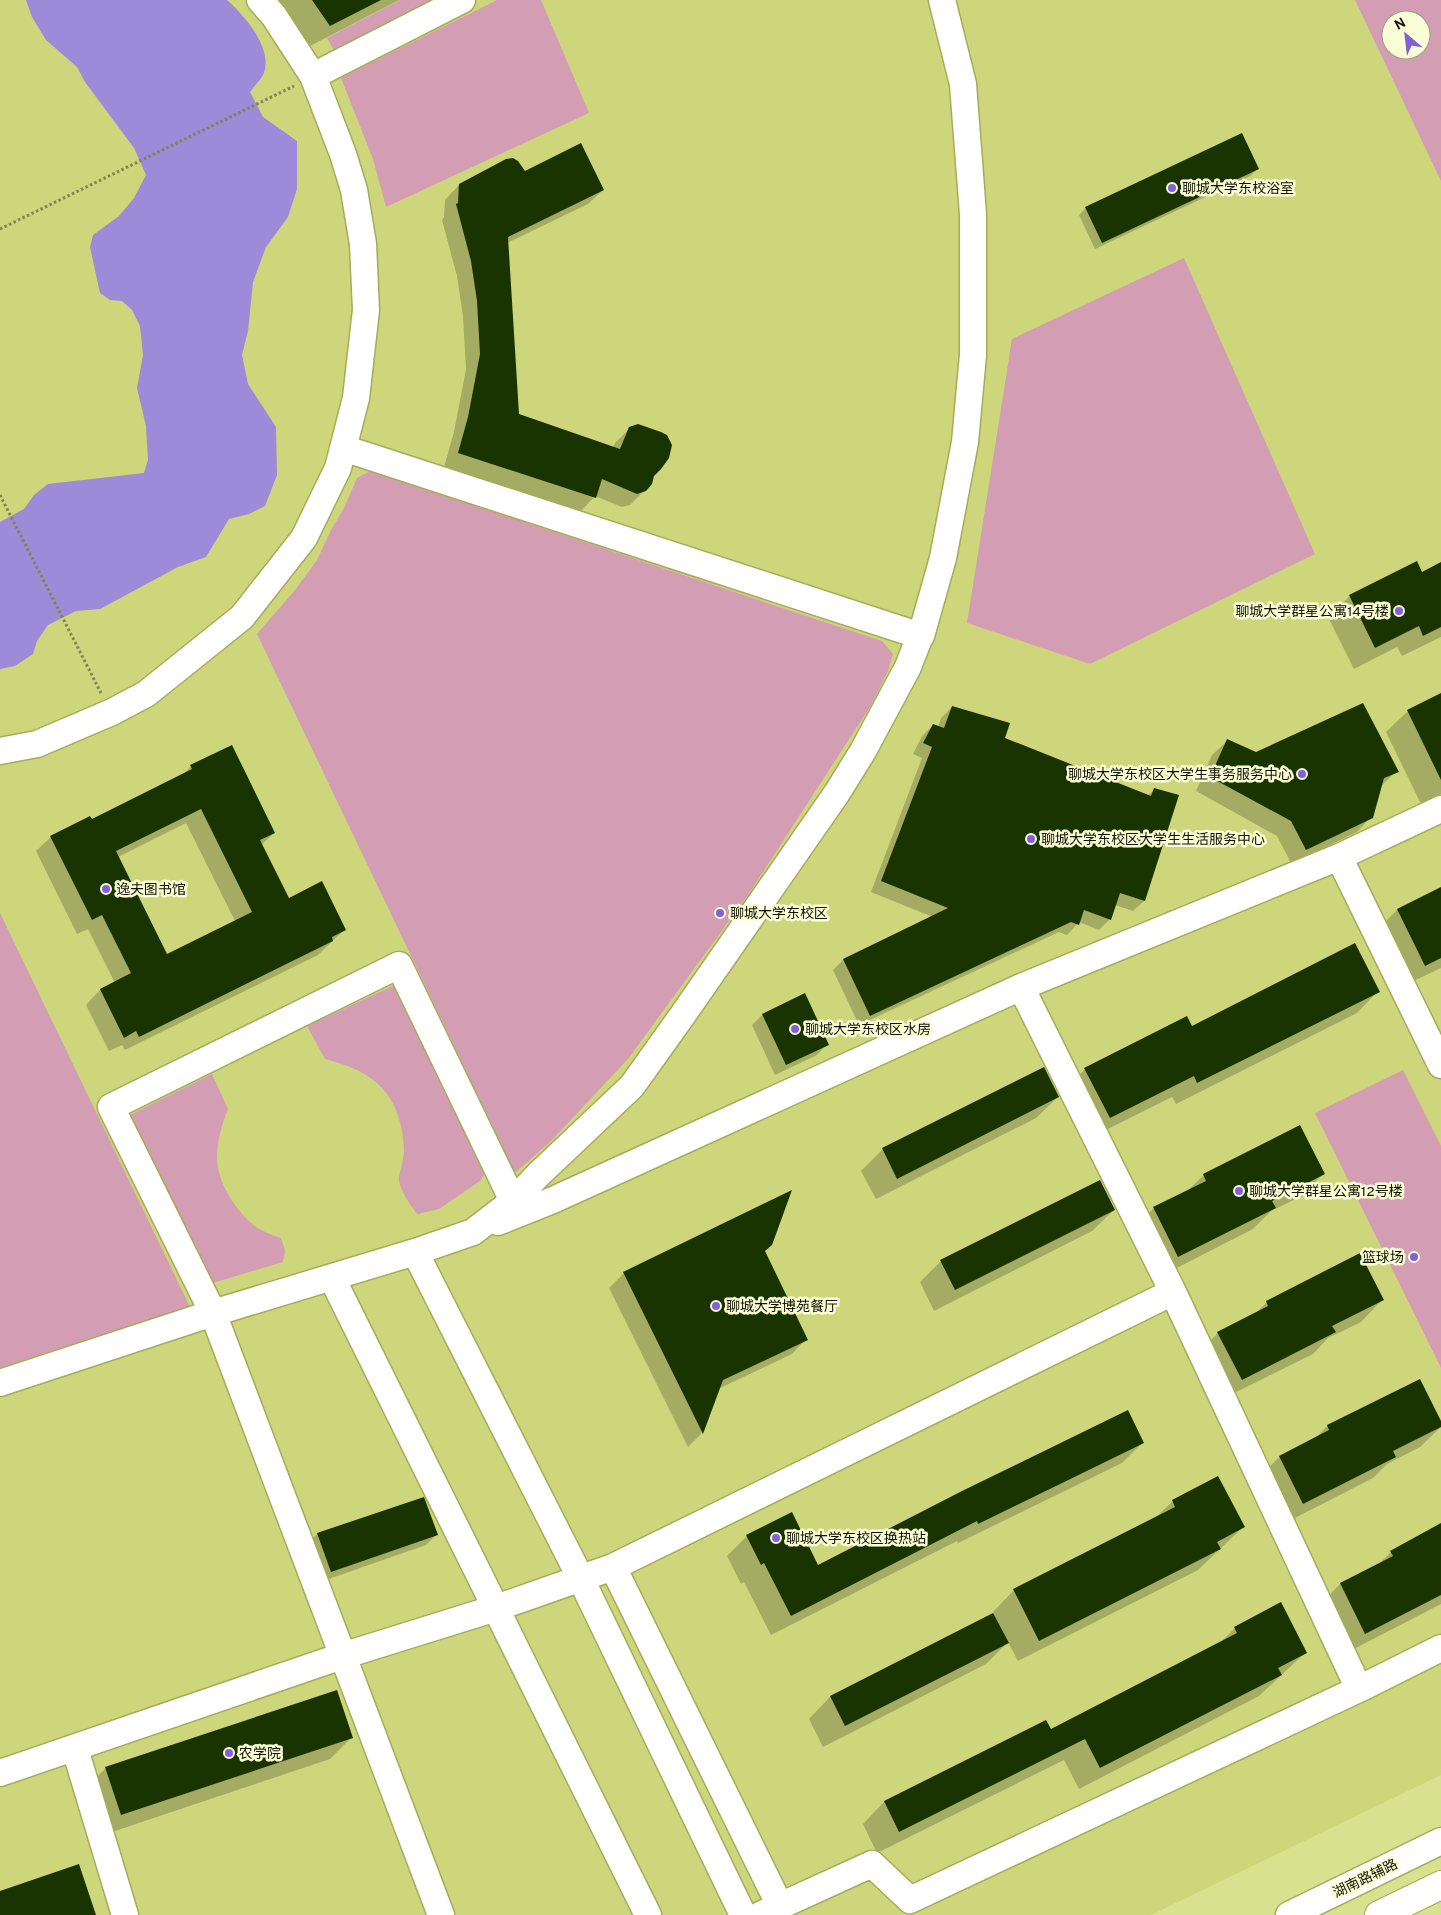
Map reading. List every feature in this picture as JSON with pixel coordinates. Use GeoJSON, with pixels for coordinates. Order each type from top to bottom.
{"type":"FeatureCollection","features":[{"type":"Feature","properties":{"kind":"main road"},"geometry":{"type":"LineString","coordinates":[[1379,1915],[1441,1884]]}},
{"type":"Feature","properties":{"kind":"street"},"geometry":{"type":"LineString","coordinates":[[0,751],[37,744],[112,712],[146,694],[242,617],[304,538],[338,468],[356,398],[366,310],[363,244],[354,190],[343,154],[313,76],[274,16],[260,0]]}},
{"type":"Feature","properties":{"kind":"street"},"geometry":{"type":"LineString","coordinates":[[313,76],[461,0]]}},
{"type":"Feature","properties":{"kind":"street"},"geometry":{"type":"LineString","coordinates":[[473,1232],[513,1201],[632,1086],[837,793],[863,751],[894,694],[908,667],[920,636],[943,558],[964,452],[973,355],[973,214],[963,84],[942,0]]}},
{"type":"Feature","properties":{"kind":"street"},"geometry":{"type":"LineString","coordinates":[[343,448],[920,636]]}},
{"type":"Feature","properties":{"kind":"street"},"geometry":{"type":"LineString","coordinates":[[0,1383],[213,1313],[332,1278],[473,1232],[553,1200],[1021,987],[1340,858],[1441,809]]}},
{"type":"Feature","properties":{"kind":"street"},"geometry":{"type":"LineString","coordinates":[[1340,858],[1441,1066]]}},
{"type":"Feature","properties":{"kind":"street"},"geometry":{"type":"LineString","coordinates":[[441,1915],[213,1313],[111,1107],[399,965],[513,1201]]}},
{"type":"Feature","properties":{"kind":"street"},"geometry":{"type":"LineString","coordinates":[[1021,987],[1173,1292],[1359,1688]]}},
{"type":"Feature","properties":{"kind":"street"},"geometry":{"type":"LineString","coordinates":[[539,1174],[553,1200]]}},
{"type":"Feature","properties":{"kind":"street"},"geometry":{"type":"LineString","coordinates":[[415,1252],[581,1579],[743,1915]]}},
{"type":"Feature","properties":{"kind":"street"},"geometry":{"type":"LineString","coordinates":[[332,1278],[648,1915]]}},
{"type":"Feature","properties":{"kind":"street"},"geometry":{"type":"LineString","coordinates":[[0,1773],[75,1749],[342,1656],[496,1608],[613,1567],[1173,1292]]}},
{"type":"Feature","properties":{"kind":"street"},"geometry":{"type":"LineString","coordinates":[[613,1567],[770,1911],[872,1864],[910,1900],[1441,1648]]}},
{"type":"Feature","properties":{"kind":"street"},"geometry":{"type":"LineString","coordinates":[[75,1749],[125,1915]]}},
{"type":"Feature","properties":{"kind":"street","name":"湖南路辅路"},"geometry":{"type":"LineString","coordinates":[[1289,1915],[1441,1841]]}},
{"type":"Feature","properties":{"kind":"path"},"geometry":{"type":"LineString","coordinates":[[0,229],[313,76]]}},
{"type":"Feature","properties":{"kind":"path"},"geometry":{"type":"LineString","coordinates":[[0,495],[112,712]]}},
{"type":"Feature","properties":{"kind":"shaded area","name":"聊城大学东校区"},"geometry":{"type":"Polygon","coordinates":[[[0,0],[1441,0],[1441,1775],[1151,1915],[0,1915],[0,0]]]}},
{"type":"Feature","properties":{"kind":"shaded area"},"geometry":{"type":"Polygon","coordinates":[[[26,0],[227,0],[248,22],[264,50],[266,60],[264,72],[250,92],[263,117],[297,141],[297,189],[288,217],[266,247],[253,282],[248,331],[242,355],[248,384],[276,427],[277,475],[265,506],[249,514],[229,519],[206,557],[178,567],[100,609],[76,611],[48,625],[37,641],[33,654],[15,666],[0,669],[0,522],[24,509],[34,495],[48,484],[144,473],[148,460],[146,426],[137,388],[143,355],[140,326],[132,310],[122,301],[110,300],[100,293],[90,247],[93,235],[119,216],[134,198],[146,175],[134,148],[85,82],[77,67],[46,40],[32,17],[26,0]]]}},
{"type":"Feature","properties":{"kind":"shaded area"},"geometry":{"type":"Polygon","coordinates":[[[400,0],[446,0],[337,56],[327,38],[400,0]]]}},
{"type":"Feature","properties":{"kind":"shaded area"},"geometry":{"type":"Polygon","coordinates":[[[497,0],[541,0],[589,113],[386,207],[373,159],[341,78],[497,0]]]}},
{"type":"Feature","properties":{"kind":"shaded area"},"geometry":{"type":"Polygon","coordinates":[[[1355,0],[1441,0],[1441,181],[1384,60],[1431,60],[1431,10],[1381,10],[1381,55],[1355,0]]]}},
{"type":"Feature","properties":{"kind":"shaded area"},"geometry":{"type":"Polygon","coordinates":[[[1184,258],[1315,554],[1090,664],[967,623],[1012,339],[1184,258]]]}},
{"type":"Feature","properties":{"kind":"shaded area"},"geometry":{"type":"Polygon","coordinates":[[[370,471],[882,641],[893,654],[888,671],[870,707],[748,895],[628,1059],[551,1141],[515,1173],[257,634],[295,590],[317,560],[357,478],[370,471]]]}},
{"type":"Feature","properties":{"kind":"shaded area"},"geometry":{"type":"Polygon","coordinates":[[[0,913],[190,1307],[0,1368],[0,913]]]}},
{"type":"Feature","properties":{"kind":"shaded area"},"geometry":{"type":"Polygon","coordinates":[[[395,985],[484,1168],[484,1175],[480,1181],[439,1209],[418,1214],[407,1199],[399,1181],[404,1155],[403,1138],[398,1114],[393,1103],[379,1084],[369,1077],[357,1070],[325,1059],[307,1026],[395,985]]]}},
{"type":"Feature","properties":{"kind":"shaded area","name":"篮球场"},"geometry":{"type":"Polygon","coordinates":[[[1403,1070],[1441,1146],[1441,1368],[1315,1113],[1403,1070]]]}},
{"type":"Feature","properties":{"kind":"shaded area"},"geometry":{"type":"Polygon","coordinates":[[[212,1074],[228,1109],[220,1133],[217,1152],[218,1168],[224,1187],[235,1205],[249,1221],[271,1235],[281,1238],[285,1251],[283,1262],[213,1283],[130,1115],[212,1074]]]}},
{"type":"Feature","properties":{"kind":"building"},"geometry":{"type":"Polygon","coordinates":[[[312,0],[381,0],[330,26],[312,0]]]}},
{"type":"Feature","properties":{"kind":"building","name":"聊城大学东校浴室"},"geometry":{"type":"Polygon","coordinates":[[[1242,133],[1259,169],[1102,243],[1085,207],[1242,133]]]}},
{"type":"Feature","properties":{"kind":"building"},"geometry":{"type":"Polygon","coordinates":[[[581,143],[604,190],[508,237],[519,414],[620,449],[629,427],[638,424],[667,435],[672,445],[669,458],[654,476],[652,484],[646,491],[637,494],[602,479],[596,498],[458,453],[468,417],[480,354],[477,301],[471,261],[456,204],[458,203],[459,184],[506,159],[513,158],[518,161],[525,171],[581,143]]]}},
{"type":"Feature","properties":{"kind":"building","name":"聊城大学群星公寓14号楼"},"geometry":{"type":"Polygon","coordinates":[[[1417,561],[1422,572],[1441,562],[1441,627],[1423,636],[1419,626],[1375,648],[1349,595],[1417,561]]]}},
{"type":"Feature","properties":{"kind":"building"},"geometry":{"type":"Polygon","coordinates":[[[1441,693],[1441,780],[1407,710],[1441,693]]]}},
{"type":"Feature","properties":{"kind":"building","name":"聊城大学东校区大学生事务服务中心"},"geometry":{"type":"Polygon","coordinates":[[[1363,703],[1399,772],[1384,778],[1373,818],[1306,850],[1291,821],[1210,777],[1227,739],[1256,752],[1363,703]]]}},
{"type":"Feature","properties":{"kind":"building","name":"聊城大学东校区大学生生活服务中心"},"geometry":{"type":"Polygon","coordinates":[[[952,706],[1010,723],[1005,738],[1151,796],[1154,788],[1179,795],[1145,901],[1120,893],[1111,920],[1084,910],[1079,925],[1071,922],[870,1016],[843,959],[948,908],[881,881],[932,747],[923,743],[933,724],[944,728],[952,706]]]}},
{"type":"Feature","properties":{"kind":"building","name":"逸夫图书馆"},"geometry":{"type":"Polygon","coordinates":[[[232,745],[275,833],[260,840],[289,898],[322,881],[346,930],[332,937],[333,941],[139,1037],[136,1031],[124,1038],[100,989],[131,973],[102,915],[92,920],[50,836],[90,816],[92,819],[192,769],[190,765],[232,745]],[[201,809],[116,851],[167,954],[252,912],[201,809]]]}},
{"type":"Feature","properties":{"kind":"building"},"geometry":{"type":"Polygon","coordinates":[[[1441,887],[1441,958],[1425,966],[1397,909],[1441,887]]]}},
{"type":"Feature","properties":{"kind":"building"},"geometry":{"type":"Polygon","coordinates":[[[1355,943],[1380,992],[1197,1083],[1194,1076],[1110,1118],[1084,1068],[1187,1016],[1192,1026],[1355,943]]]}},
{"type":"Feature","properties":{"kind":"building","name":"聊城大学东校区水房"},"geometry":{"type":"Polygon","coordinates":[[[805,993],[829,1045],[786,1065],[762,1014],[805,993]]]}},
{"type":"Feature","properties":{"kind":"building"},"geometry":{"type":"Polygon","coordinates":[[[1044,1067],[1059,1097],[897,1179],[882,1148],[1044,1067]]]}},
{"type":"Feature","properties":{"kind":"building","name":"聊城大学群星公寓12号楼"},"geometry":{"type":"Polygon","coordinates":[[[1300,1125],[1325,1174],[1272,1201],[1276,1208],[1178,1257],[1153,1207],[1206,1181],[1203,1174],[1300,1125]]]}},
{"type":"Feature","properties":{"kind":"building"},"geometry":{"type":"Polygon","coordinates":[[[1100,1180],[1115,1210],[955,1290],[940,1260],[1100,1180]]]}},
{"type":"Feature","properties":{"kind":"building","name":"聊城大学博苑餐厅"},"geometry":{"type":"Polygon","coordinates":[[[792,1190],[772,1245],[765,1251],[808,1340],[723,1380],[703,1434],[623,1272],[792,1190]]]}},
{"type":"Feature","properties":{"kind":"building"},"geometry":{"type":"Polygon","coordinates":[[[1360,1253],[1384,1300],[1332,1326],[1336,1332],[1242,1380],[1217,1332],[1268,1306],[1266,1301],[1360,1253]]]}},
{"type":"Feature","properties":{"kind":"building"},"geometry":{"type":"Polygon","coordinates":[[[1420,1379],[1441,1421],[1441,1427],[1393,1451],[1396,1457],[1303,1504],[1279,1456],[1329,1430],[1327,1425],[1420,1379]]]}},
{"type":"Feature","properties":{"kind":"building"},"geometry":{"type":"Polygon","coordinates":[[[1128,1410],[1144,1443],[978,1524],[977,1521],[791,1616],[764,1563],[761,1565],[746,1535],[792,1512],[818,1565],[962,1491],[1128,1410]]]}},
{"type":"Feature","properties":{"kind":"building"},"geometry":{"type":"Polygon","coordinates":[[[1218,1476],[1245,1527],[1217,1542],[1221,1549],[1039,1641],[1013,1589],[1175,1507],[1172,1500],[1218,1476]]]}},
{"type":"Feature","properties":{"kind":"building"},"geometry":{"type":"Polygon","coordinates":[[[424,1497],[438,1535],[331,1572],[317,1533],[424,1497]]]}},
{"type":"Feature","properties":{"kind":"building"},"geometry":{"type":"Polygon","coordinates":[[[1441,1523],[1441,1595],[1365,1634],[1340,1583],[1393,1556],[1390,1551],[1441,1523]]]}},
{"type":"Feature","properties":{"kind":"building"},"geometry":{"type":"Polygon","coordinates":[[[1281,1602],[1307,1653],[1278,1668],[1282,1675],[1100,1768],[1085,1739],[899,1832],[884,1801],[1046,1720],[1051,1729],[1237,1633],[1234,1627],[1281,1602]]]}},
{"type":"Feature","properties":{"kind":"building"},"geometry":{"type":"Polygon","coordinates":[[[993,1613],[1009,1643],[845,1726],[830,1696],[993,1613]]]}},
{"type":"Feature","properties":{"kind":"building","name":"农学院"},"geometry":{"type":"Polygon","coordinates":[[[337,1690],[353,1738],[121,1815],[105,1767],[337,1690]]]}},
{"type":"Feature","properties":{"kind":"building"},"geometry":{"type":"Polygon","coordinates":[[[79,1864],[96,1915],[0,1915],[0,1891],[79,1864]]]}},
{"type":"Feature","properties":{"kind":"place","name":"聊城大学东校浴室"},"geometry":{"type":"Point","coordinates":[1172,188]}},
{"type":"Feature","properties":{"kind":"place","name":"聊城大学群星公寓14号楼"},"geometry":{"type":"Point","coordinates":[1399,611]}},
{"type":"Feature","properties":{"kind":"place","name":"聊城大学东校区大学生事务服务中心"},"geometry":{"type":"Point","coordinates":[1302,774]}},
{"type":"Feature","properties":{"kind":"place","name":"聊城大学东校区大学生生活服务中心"},"geometry":{"type":"Point","coordinates":[1031,839]}},
{"type":"Feature","properties":{"kind":"place","name":"逸夫图书馆"},"geometry":{"type":"Point","coordinates":[106,889]}},
{"type":"Feature","properties":{"kind":"place","name":"聊城大学东校区"},"geometry":{"type":"Point","coordinates":[720,913]}},
{"type":"Feature","properties":{"kind":"place","name":"聊城大学东校区水房"},"geometry":{"type":"Point","coordinates":[795,1029]}},
{"type":"Feature","properties":{"kind":"place","name":"聊城大学群星公寓12号楼"},"geometry":{"type":"Point","coordinates":[1239,1191]}},
{"type":"Feature","properties":{"kind":"place","name":"篮球场"},"geometry":{"type":"Point","coordinates":[1414,1257]}},
{"type":"Feature","properties":{"kind":"place","name":"聊城大学博苑餐厅"},"geometry":{"type":"Point","coordinates":[716,1306]}},
{"type":"Feature","properties":{"kind":"place","name":"聊城大学东校区换热站"},"geometry":{"type":"Point","coordinates":[776,1538]}},
{"type":"Feature","properties":{"kind":"place","name":"农学院"},"geometry":{"type":"Point","coordinates":[229,1753]}}]}
